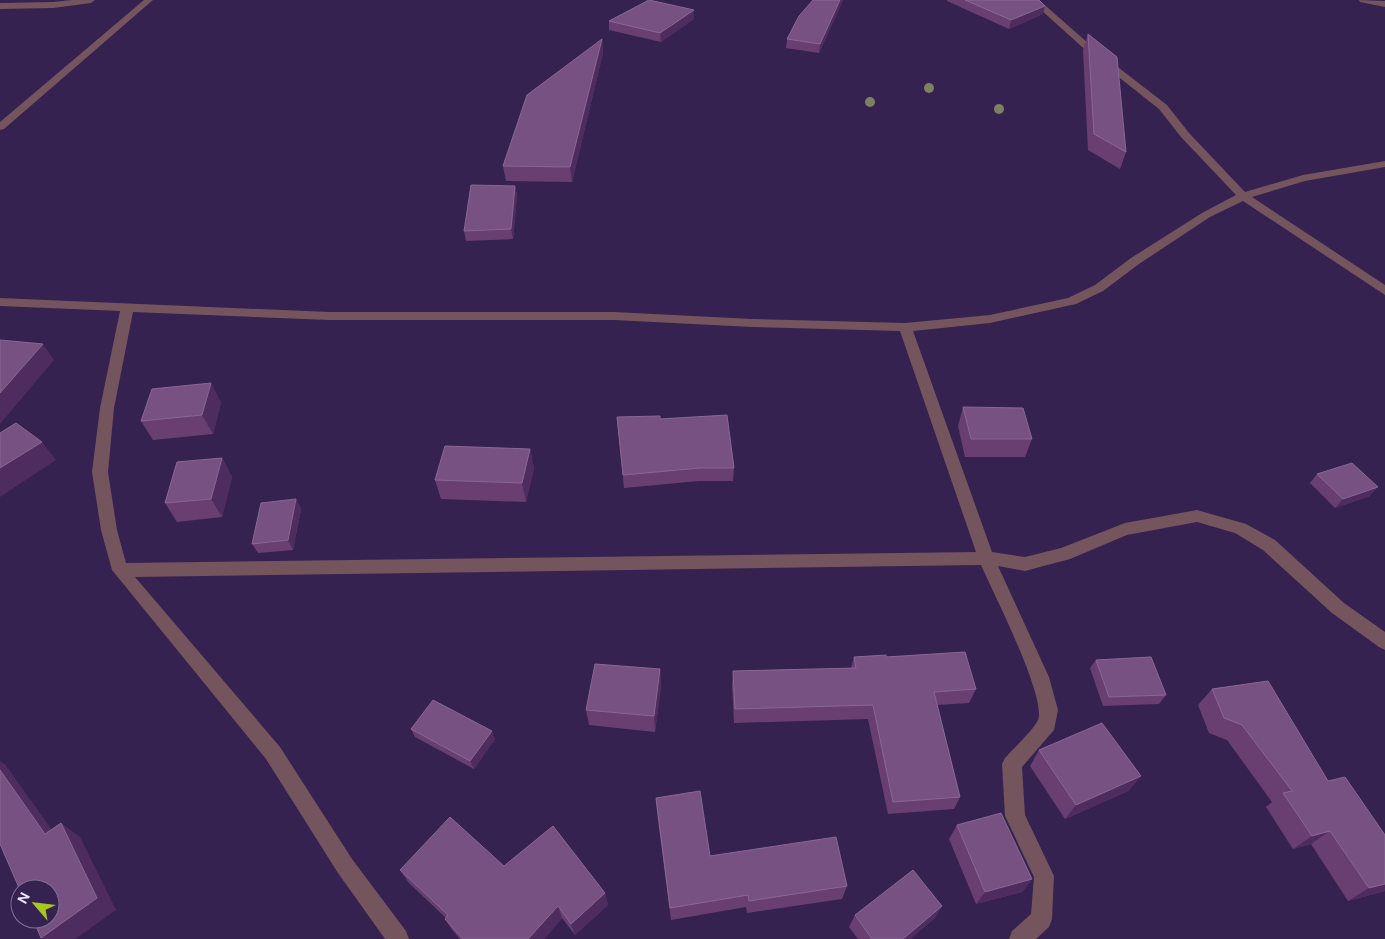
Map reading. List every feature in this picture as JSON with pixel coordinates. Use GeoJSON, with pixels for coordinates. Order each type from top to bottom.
{"type":"FeatureCollection","features":[{"type":"Feature","properties":{"kind":"street"},"geometry":{"type":"LineString","coordinates":[[0,6],[53,5],[91,0]]}},
{"type":"Feature","properties":{"kind":"street"},"geometry":{"type":"LineString","coordinates":[[0,127],[149,0]]}},
{"type":"Feature","properties":{"kind":"street"},"geometry":{"type":"LineString","coordinates":[[1034,0],[1094,52],[1163,107],[1185,135],[1243,196],[1352,266],[1385,290]]}},
{"type":"Feature","properties":{"kind":"street"},"geometry":{"type":"LineString","coordinates":[[1363,0],[1385,4]]}},
{"type":"Feature","properties":{"kind":"street"},"geometry":{"type":"LineString","coordinates":[[0,302],[329,316],[614,316],[752,323],[905,327],[990,318],[1072,301],[1099,288],[1135,261],[1206,215],[1243,196],[1303,178],[1385,164]]}},
{"type":"Feature","properties":{"kind":"street"},"geometry":{"type":"LineString","coordinates":[[127,308],[107,408],[100,472],[109,530],[120,570],[272,753],[345,866],[398,939]]}},
{"type":"Feature","properties":{"kind":"street"},"geometry":{"type":"LineString","coordinates":[[905,327],[986,558],[1040,677],[1049,710],[1047,724],[1012,764],[1015,816],[1044,876],[1040,919],[1020,939]]}},
{"type":"Feature","properties":{"kind":"street"},"geometry":{"type":"LineString","coordinates":[[120,570],[986,558],[1025,564],[1064,554],[1125,529],[1196,516],[1240,528],[1269,545],[1338,608],[1385,642]]}},
{"type":"Feature","properties":{"kind":"building"},"geometry":{"type":"Polygon","coordinates":[[[649,0],[694,10],[660,33],[609,21],[649,0]]]}},
{"type":"Feature","properties":{"kind":"building"},"geometry":{"type":"Polygon","coordinates":[[[813,0],[840,0],[820,44],[787,39],[799,16],[813,0]]]}},
{"type":"Feature","properties":{"kind":"building"},"geometry":{"type":"Polygon","coordinates":[[[965,0],[1039,0],[1045,6],[1011,20],[965,0]]]}},
{"type":"Feature","properties":{"kind":"building"},"geometry":{"type":"Polygon","coordinates":[[[1088,34],[1117,57],[1126,152],[1094,134],[1088,34]]]}},
{"type":"Feature","properties":{"kind":"building"},"geometry":{"type":"Polygon","coordinates":[[[602,39],[570,167],[503,166],[527,95],[602,39]]]}},
{"type":"Feature","properties":{"kind":"building"},"geometry":{"type":"Polygon","coordinates":[[[471,185],[515,186],[511,229],[464,231],[471,185]]]}},
{"type":"Feature","properties":{"kind":"building"},"geometry":{"type":"Polygon","coordinates":[[[0,340],[43,344],[0,393],[0,340]]]}},
{"type":"Feature","properties":{"kind":"building"},"geometry":{"type":"Polygon","coordinates":[[[211,383],[202,415],[141,421],[152,389],[211,383]]]}},
{"type":"Feature","properties":{"kind":"building"},"geometry":{"type":"Polygon","coordinates":[[[963,407],[1023,408],[1032,439],[971,439],[963,407]]]}},
{"type":"Feature","properties":{"kind":"building"},"geometry":{"type":"Polygon","coordinates":[[[727,415],[734,468],[700,468],[623,475],[617,417],[660,416],[660,419],[727,415]]]}},
{"type":"Feature","properties":{"kind":"building"},"geometry":{"type":"Polygon","coordinates":[[[16,423],[42,442],[0,468],[0,433],[16,423]]]}},
{"type":"Feature","properties":{"kind":"building"},"geometry":{"type":"Polygon","coordinates":[[[445,446],[530,449],[522,483],[435,480],[445,446]]]}},
{"type":"Feature","properties":{"kind":"building"},"geometry":{"type":"Polygon","coordinates":[[[222,458],[211,499],[165,503],[177,462],[222,458]]]}},
{"type":"Feature","properties":{"kind":"building"},"geometry":{"type":"Polygon","coordinates":[[[1352,463],[1378,487],[1343,499],[1317,474],[1352,463]]]}},
{"type":"Feature","properties":{"kind":"building"},"geometry":{"type":"Polygon","coordinates":[[[296,499],[288,540],[252,544],[261,503],[296,499]]]}},
{"type":"Feature","properties":{"kind":"building"},"geometry":{"type":"Polygon","coordinates":[[[965,652],[976,689],[934,692],[960,797],[893,802],[873,705],[735,709],[733,671],[856,668],[854,657],[965,652]]]}},
{"type":"Feature","properties":{"kind":"building"},"geometry":{"type":"Polygon","coordinates":[[[1151,657],[1166,695],[1109,697],[1096,660],[1151,657]]]}},
{"type":"Feature","properties":{"kind":"building"},"geometry":{"type":"Polygon","coordinates":[[[595,664],[660,669],[654,716],[586,710],[595,664]]]}},
{"type":"Feature","properties":{"kind":"building"},"geometry":{"type":"Polygon","coordinates":[[[1268,681],[1328,781],[1345,777],[1385,835],[1385,884],[1369,888],[1330,831],[1312,836],[1283,793],[1292,791],[1242,725],[1224,718],[1212,689],[1268,681]]]}},
{"type":"Feature","properties":{"kind":"building"},"geometry":{"type":"Polygon","coordinates":[[[433,700],[492,731],[470,761],[411,729],[433,700]]]}},
{"type":"Feature","properties":{"kind":"building"},"geometry":{"type":"Polygon","coordinates":[[[1102,723],[1141,776],[1076,805],[1039,750],[1102,723]]]}},
{"type":"Feature","properties":{"kind":"building"},"geometry":{"type":"Polygon","coordinates":[[[0,770],[45,834],[61,823],[97,898],[60,924],[60,879],[15,879],[0,844],[0,770]]]}},
{"type":"Feature","properties":{"kind":"building"},"geometry":{"type":"Polygon","coordinates":[[[700,791],[710,856],[836,837],[847,886],[749,901],[748,895],[670,908],[656,798],[700,791]]]}},
{"type":"Feature","properties":{"kind":"building"},"geometry":{"type":"Polygon","coordinates":[[[1001,813],[1032,879],[985,892],[957,825],[1001,813]]]}},
{"type":"Feature","properties":{"kind":"building"},"geometry":{"type":"Polygon","coordinates":[[[450,817],[504,866],[553,826],[605,893],[571,924],[558,906],[528,939],[463,939],[445,919],[448,915],[400,870],[450,817]]]}},
{"type":"Feature","properties":{"kind":"building"},"geometry":{"type":"Polygon","coordinates":[[[913,870],[942,906],[903,939],[872,939],[855,915],[913,870]]]}},
{"type":"Feature","properties":{"kind":"building"},"geometry":{"type":"Polygon","coordinates":[[[37,929],[54,929],[41,938],[37,929]]]}}]}
